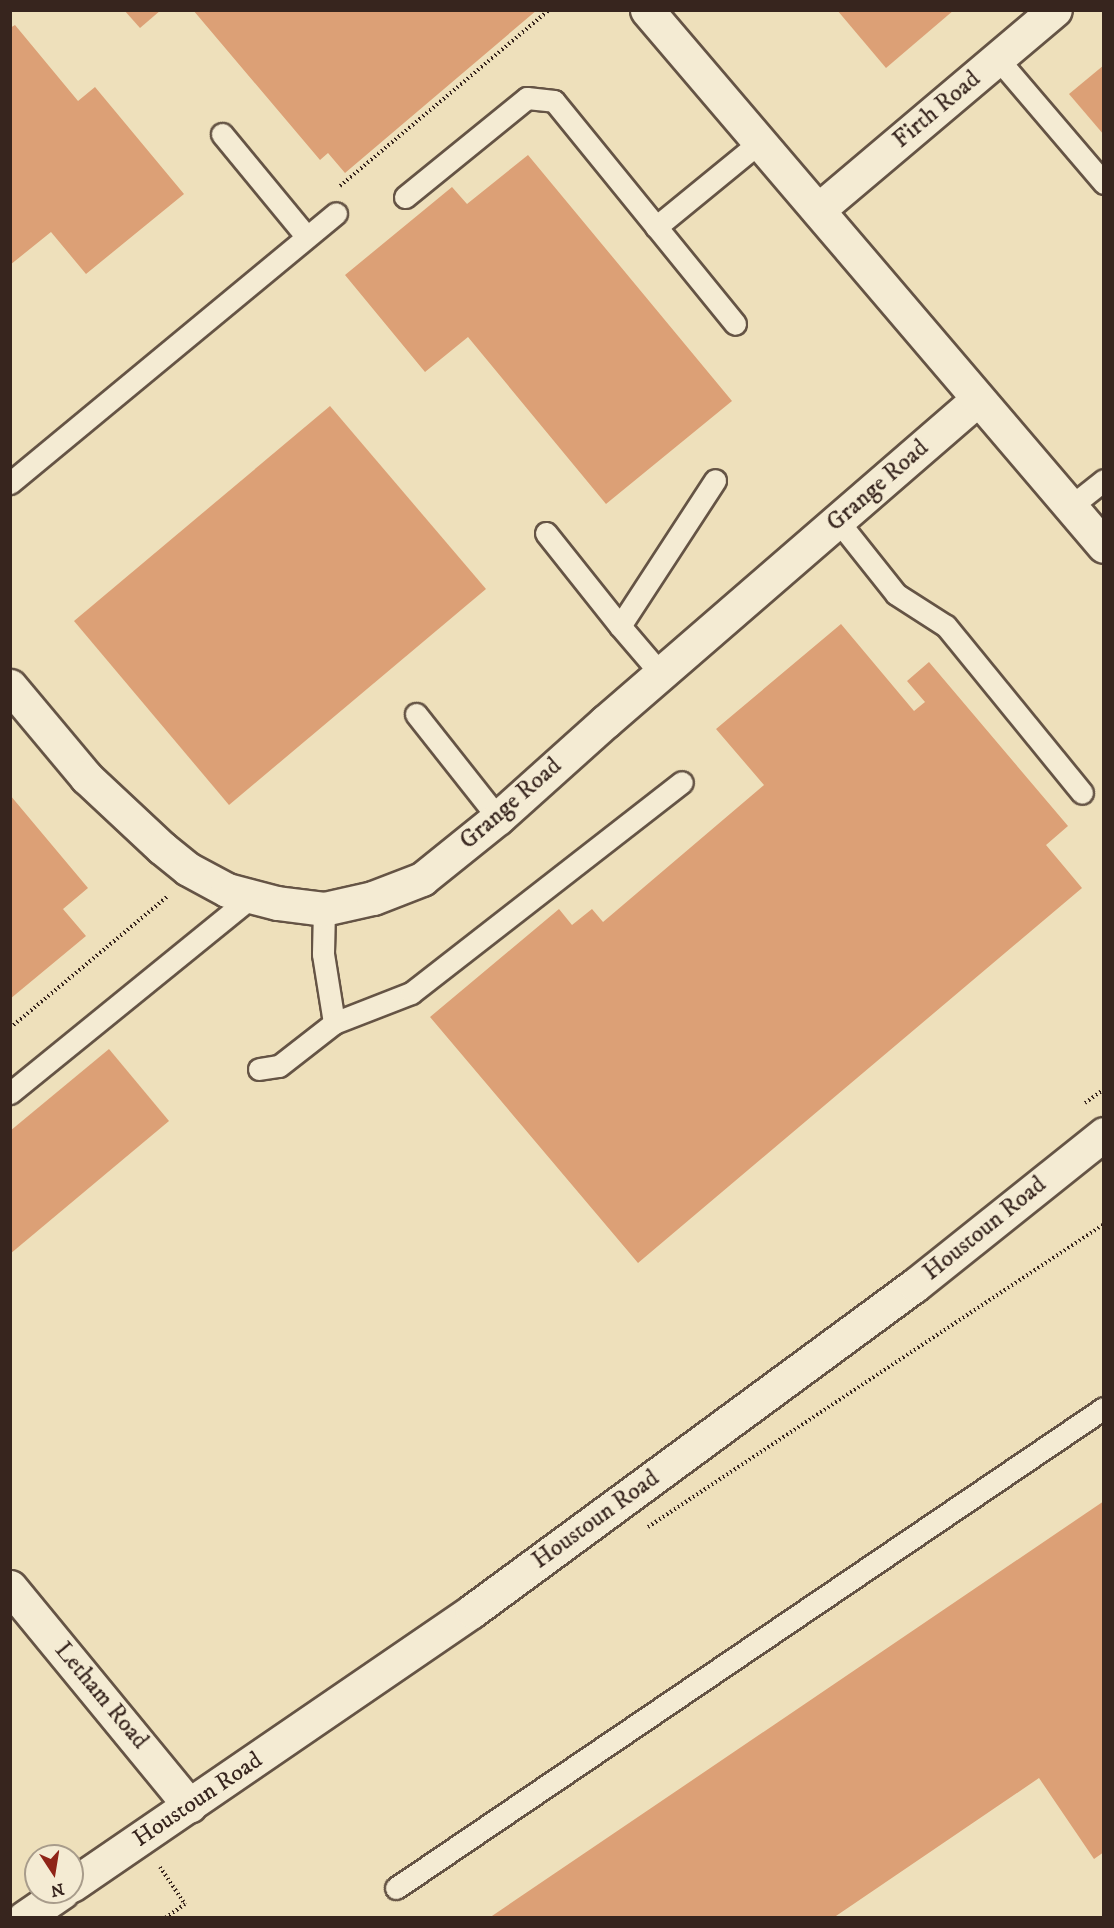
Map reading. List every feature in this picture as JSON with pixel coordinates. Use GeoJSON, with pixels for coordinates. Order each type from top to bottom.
{"type":"FeatureCollection","features":[{"type":"Feature","properties":{"kind":"street"},"geometry":{"type":"LineString","coordinates":[[647,10],[1104,546]]}},
{"type":"Feature","properties":{"kind":"street","name":"Firth Road"},"geometry":{"type":"LineString","coordinates":[[818,210],[1055,10]]}},
{"type":"Feature","properties":{"kind":"street","name":"Grange Road"},"geometry":{"type":"LineString","coordinates":[[10,686],[86,777],[188,870],[227,890],[277,903],[324,909],[373,898],[422,879],[498,818],[978,399]]}},
{"type":"Feature","properties":{"kind":"street","name":"Houstoun Road"},"geometry":{"type":"LineString","coordinates":[[84,1877],[471,1611],[915,1286],[1104,1134]]}},
{"type":"Feature","properties":{"kind":"street","name":"Letham Road"},"geometry":{"type":"LineString","coordinates":[[10,1587],[190,1806]]}},
{"type":"Feature","properties":{"kind":"street"},"geometry":{"type":"LineString","coordinates":[[24,1917],[44,1904]]}},
{"type":"Feature","properties":{"kind":"lane"},"geometry":{"type":"LineString","coordinates":[[998,59],[1104,183]]}},
{"type":"Feature","properties":{"kind":"lane"},"geometry":{"type":"LineString","coordinates":[[405,197],[527,98],[554,101],[735,324]]}},
{"type":"Feature","properties":{"kind":"lane"},"geometry":{"type":"LineString","coordinates":[[222,134],[306,236]]}},
{"type":"Feature","properties":{"kind":"lane"},"geometry":{"type":"LineString","coordinates":[[656,227],[760,142]]}},
{"type":"Feature","properties":{"kind":"lane"},"geometry":{"type":"LineString","coordinates":[[10,483],[336,213]]}},
{"type":"Feature","properties":{"kind":"lane"},"geometry":{"type":"LineString","coordinates":[[620,626],[716,480]]}},
{"type":"Feature","properties":{"kind":"lane"},"geometry":{"type":"LineString","coordinates":[[1070,507],[1104,480]]}},
{"type":"Feature","properties":{"kind":"lane"},"geometry":{"type":"LineString","coordinates":[[838,521],[896,594],[946,626],[1082,793]]}},
{"type":"Feature","properties":{"kind":"lane"},"geometry":{"type":"LineString","coordinates":[[546,533],[661,674]]}},
{"type":"Feature","properties":{"kind":"lane"},"geometry":{"type":"LineString","coordinates":[[416,714],[498,818]]}},
{"type":"Feature","properties":{"kind":"lane"},"geometry":{"type":"LineString","coordinates":[[259,1069],[279,1066],[334,1023],[411,993],[681,782]]}},
{"type":"Feature","properties":{"kind":"lane"},"geometry":{"type":"LineString","coordinates":[[10,1093],[251,897]]}},
{"type":"Feature","properties":{"kind":"lane"},"geometry":{"type":"LineString","coordinates":[[324,909],[323,954],[334,1023]]}},
{"type":"Feature","properties":{"kind":"lane"},"geometry":{"type":"LineString","coordinates":[[396,1888],[1104,1408]]}},
{"type":"Feature","properties":{"kind":"path"},"geometry":{"type":"LineString","coordinates":[[336,213],[333,192],[549,10]]}},
{"type":"Feature","properties":{"kind":"path"},"geometry":{"type":"LineString","coordinates":[[10,1028],[167,897],[188,870]]}},
{"type":"Feature","properties":{"kind":"path"},"geometry":{"type":"LineString","coordinates":[[1076,1111],[1104,1089]]}},
{"type":"Feature","properties":{"kind":"path"},"geometry":{"type":"LineString","coordinates":[[142,1838],[185,1904],[165,1917]]}},
{"type":"Feature","properties":{"kind":"building"},"geometry":{"type":"Polygon","coordinates":[[[124,10],[161,10],[140,28],[124,10]]]}},
{"type":"Feature","properties":{"kind":"building"},"geometry":{"type":"Polygon","coordinates":[[[193,10],[537,10],[345,173],[328,153],[320,160],[193,10]]]}},
{"type":"Feature","properties":{"kind":"building"},"geometry":{"type":"Polygon","coordinates":[[[837,10],[954,10],[886,68],[837,10]]]}},
{"type":"Feature","properties":{"kind":"building"},"geometry":{"type":"Polygon","coordinates":[[[15,25],[78,101],[95,87],[184,194],[86,274],[51,232],[10,265],[10,28],[15,25]]]}},
{"type":"Feature","properties":{"kind":"building"},"geometry":{"type":"Polygon","coordinates":[[[1104,65],[1104,135],[1069,94],[1104,65]]]}},
{"type":"Feature","properties":{"kind":"building"},"geometry":{"type":"Polygon","coordinates":[[[528,155],[732,401],[606,504],[468,337],[425,372],[345,275],[452,187],[467,204],[528,155]]]}},
{"type":"Feature","properties":{"kind":"building"},"geometry":{"type":"Polygon","coordinates":[[[330,406],[486,589],[229,805],[74,621],[330,406]]]}},
{"type":"Feature","properties":{"kind":"building"},"geometry":{"type":"Polygon","coordinates":[[[841,624],[914,711],[925,702],[907,681],[929,662],[1068,826],[1046,845],[1082,888],[638,1263],[430,1017],[559,909],[572,925],[592,909],[603,922],[764,785],[716,729],[841,624]]]}},
{"type":"Feature","properties":{"kind":"building"},"geometry":{"type":"Polygon","coordinates":[[[10,795],[88,888],[63,909],[86,936],[10,999],[10,795]]]}},
{"type":"Feature","properties":{"kind":"building"},"geometry":{"type":"Polygon","coordinates":[[[109,1049],[169,1121],[10,1254],[10,1131],[109,1049]]]}},
{"type":"Feature","properties":{"kind":"building"},"geometry":{"type":"Polygon","coordinates":[[[1104,1501],[1104,1852],[1094,1859],[1039,1778],[833,1918],[489,1918],[1104,1501]]]}}]}
